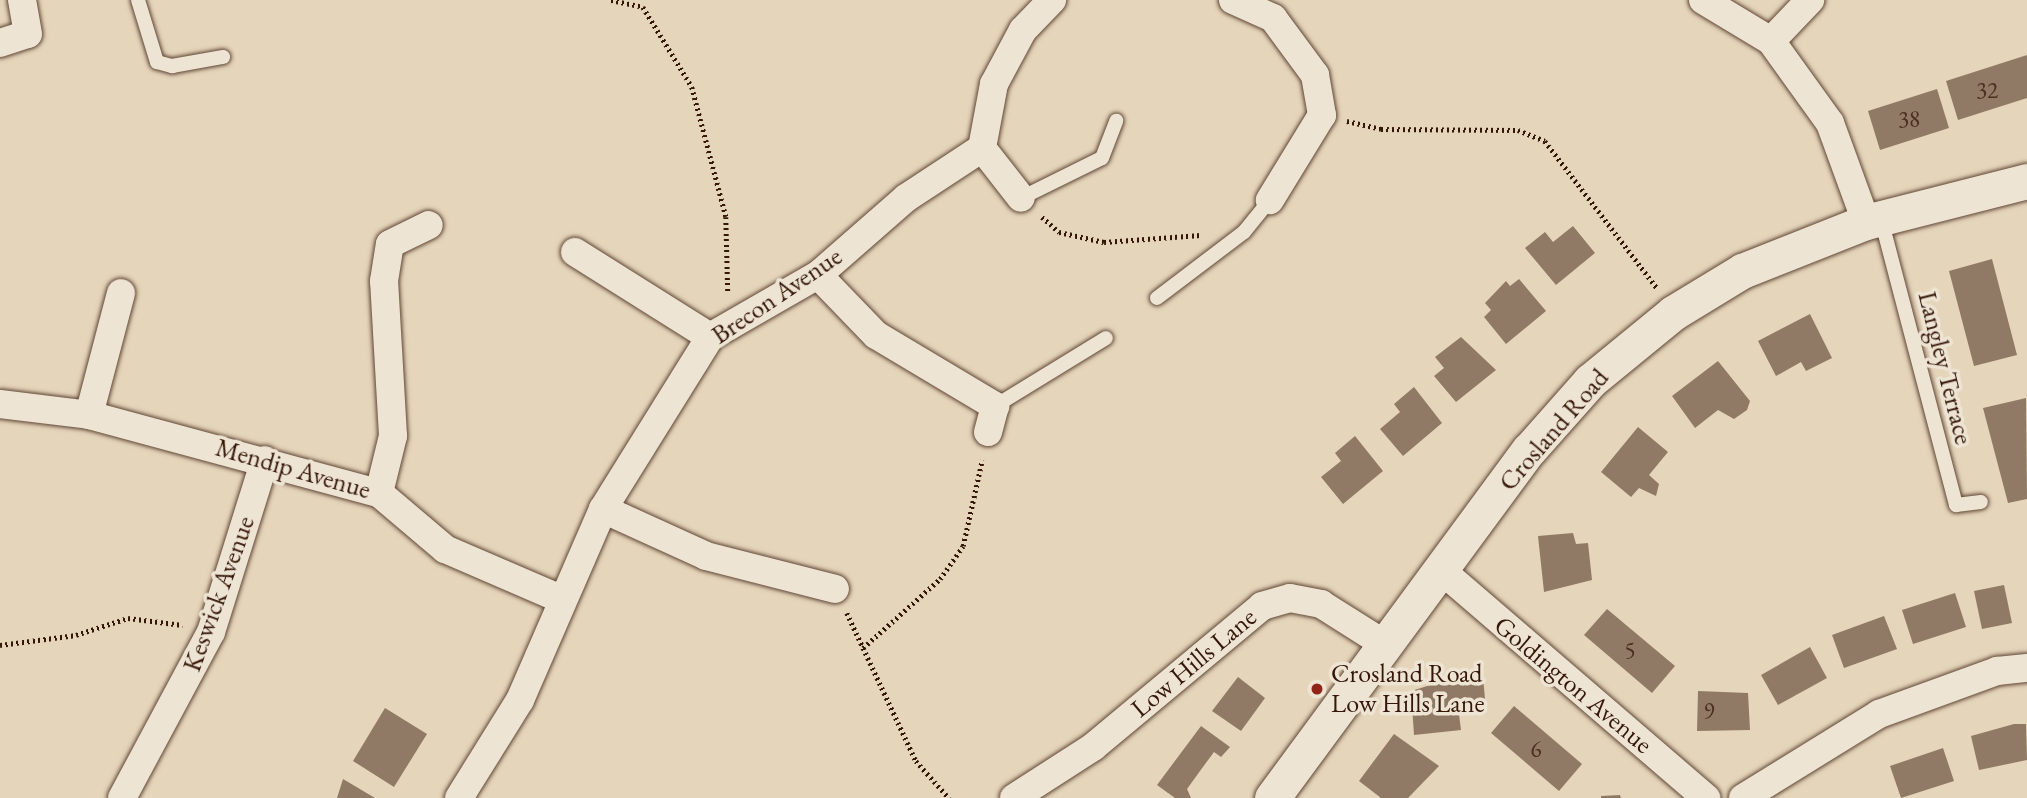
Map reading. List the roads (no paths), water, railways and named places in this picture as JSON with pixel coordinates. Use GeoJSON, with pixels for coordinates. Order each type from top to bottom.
{"type":"FeatureCollection","features":[{"type":"Feature","properties":{"kind":"street"},"geometry":{"type":"LineString","coordinates":[[0,43],[28,34],[22,0]]}},
{"type":"Feature","properties":{"kind":"street"},"geometry":{"type":"LineString","coordinates":[[1020,198],[982,148],[994,84],[1023,30],[1052,0]]}},
{"type":"Feature","properties":{"kind":"street"},"geometry":{"type":"LineString","coordinates":[[1233,0],[1273,18],[1315,75],[1322,115],[1270,200]]}},
{"type":"Feature","properties":{"kind":"street"},"geometry":{"type":"LineString","coordinates":[[1703,0],[1771,41],[1830,123],[1873,220]]}},
{"type":"Feature","properties":{"kind":"street"},"geometry":{"type":"LineString","coordinates":[[1771,41],[1810,0]]}},
{"type":"Feature","properties":{"kind":"street","name":"Brecon Avenue"},"geometry":{"type":"LineString","coordinates":[[459,798],[520,700],[559,598],[603,509],[719,331],[818,275],[906,198],[982,148]]}},
{"type":"Feature","properties":{"kind":"street","name":"Crosland Road"},"geometry":{"type":"LineString","coordinates":[[1272,798],[1529,450],[1590,381],[1673,313],[1742,271],[1873,220],[2027,181]]}},
{"type":"Feature","properties":{"kind":"street"},"geometry":{"type":"LineString","coordinates":[[379,492],[393,436],[384,281],[390,244],[429,225]]}},
{"type":"Feature","properties":{"kind":"street"},"geometry":{"type":"LineString","coordinates":[[575,253],[719,331]]}},
{"type":"Feature","properties":{"kind":"street"},"geometry":{"type":"LineString","coordinates":[[818,275],[876,335],[991,419]]}},
{"type":"Feature","properties":{"kind":"street"},"geometry":{"type":"LineString","coordinates":[[89,415],[121,293]]}},
{"type":"Feature","properties":{"kind":"street","name":"Mendip Avenue"},"geometry":{"type":"LineString","coordinates":[[0,404],[89,415],[379,492],[445,549],[559,598]]}},
{"type":"Feature","properties":{"kind":"street","name":"Keswick Avenue"},"geometry":{"type":"LineString","coordinates":[[122,798],[211,632],[265,460]]}},
{"type":"Feature","properties":{"kind":"street"},"geometry":{"type":"LineString","coordinates":[[603,509],[706,556],[835,589]]}},
{"type":"Feature","properties":{"kind":"street","name":"Goldington Avenue"},"geometry":{"type":"LineString","coordinates":[[1441,570],[1706,798]]}},
{"type":"Feature","properties":{"kind":"street","name":"Low Hills Lane"},"geometry":{"type":"LineString","coordinates":[[1014,798],[1093,747],[1262,606],[1290,598],[1321,604],[1386,645]]}},
{"type":"Feature","properties":{"kind":"street"},"geometry":{"type":"LineString","coordinates":[[1743,798],[1879,714],[1997,671],[2027,667]]}},
{"type":"Feature","properties":{"kind":"lane"},"geometry":{"type":"LineString","coordinates":[[138,0],[157,62],[172,66],[223,57]]}},
{"type":"Feature","properties":{"kind":"lane"},"geometry":{"type":"LineString","coordinates":[[1020,198],[1102,158],[1116,121]]}},
{"type":"Feature","properties":{"kind":"lane"},"geometry":{"type":"LineString","coordinates":[[1157,299],[1244,232],[1270,200]]}},
{"type":"Feature","properties":{"kind":"lane","name":"Langley Terrace"},"geometry":{"type":"LineString","coordinates":[[1873,220],[1956,505],[1982,502]]}},
{"type":"Feature","properties":{"kind":"lane"},"geometry":{"type":"LineString","coordinates":[[991,419],[1106,338]]}},
{"type":"Feature","properties":{"kind":"place","name":"Crosland Road Low Hills Lane"},"geometry":{"type":"Point","coordinates":[1317,689]}}]}
